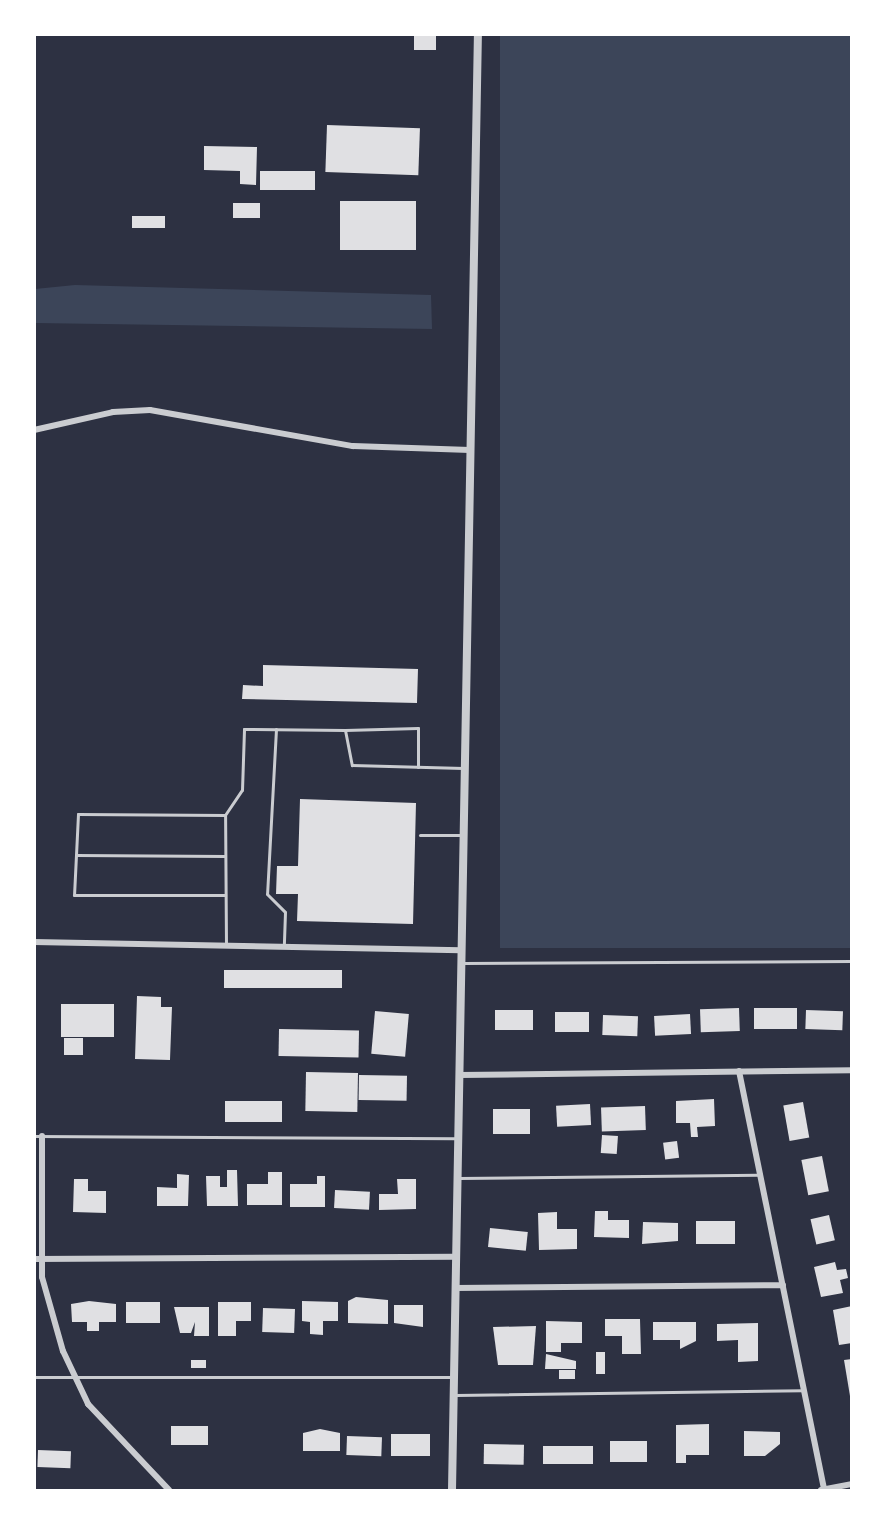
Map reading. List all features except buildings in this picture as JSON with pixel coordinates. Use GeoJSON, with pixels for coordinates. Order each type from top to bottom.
{"type":"FeatureCollection","features":[{"type":"Feature","properties":{"kind":"street"},"geometry":{"type":"LineString","coordinates":[[452,1491],[477,34]]}},
{"type":"Feature","properties":{"kind":"street"},"geometry":{"type":"LineString","coordinates":[[34,430],[113,412],[150,410],[353,446],[470,450]]}},
{"type":"Feature","properties":{"kind":"street"},"geometry":{"type":"LineString","coordinates":[[34,942],[461,950]]}},
{"type":"Feature","properties":{"kind":"street"},"geometry":{"type":"LineString","coordinates":[[459,1075],[852,1070]]}},
{"type":"Feature","properties":{"kind":"street"},"geometry":{"type":"LineString","coordinates":[[739,1071],[805,1389],[822,1490],[852,1484]]}},
{"type":"Feature","properties":{"kind":"street"},"geometry":{"type":"LineString","coordinates":[[38,1136],[38,1259],[45,1293],[74,1376],[102,1423],[169,1491]]}},
{"type":"Feature","properties":{"kind":"street"},"geometry":{"type":"LineString","coordinates":[[38,1259],[455,1257]]}},
{"type":"Feature","properties":{"kind":"street"},"geometry":{"type":"LineString","coordinates":[[455,1288],[783,1285]]}},
{"type":"Feature","properties":{"kind":"lane"},"geometry":{"type":"LineString","coordinates":[[226,945],[225,815],[242,790],[244,729],[418,728],[418,767]]}},
{"type":"Feature","properties":{"kind":"lane"},"geometry":{"type":"LineString","coordinates":[[276,729],[267,894],[285,912],[284,946]]}},
{"type":"Feature","properties":{"kind":"lane"},"geometry":{"type":"LineString","coordinates":[[345,730],[352,765],[464,768]]}},
{"type":"Feature","properties":{"kind":"lane"},"geometry":{"type":"LineString","coordinates":[[225,815],[78,814],[74,895],[225,895]]}},
{"type":"Feature","properties":{"kind":"lane"},"geometry":{"type":"LineString","coordinates":[[420,835],[463,835]]}},
{"type":"Feature","properties":{"kind":"lane"},"geometry":{"type":"LineString","coordinates":[[76,855],[225,856]]}},
{"type":"Feature","properties":{"kind":"lane"},"geometry":{"type":"LineString","coordinates":[[461,963],[852,961]]}},
{"type":"Feature","properties":{"kind":"lane"},"geometry":{"type":"LineString","coordinates":[[38,1136],[458,1138]]}},
{"type":"Feature","properties":{"kind":"lane"},"geometry":{"type":"LineString","coordinates":[[457,1178],[760,1175]]}},
{"type":"Feature","properties":{"kind":"lane"},"geometry":{"type":"LineString","coordinates":[[34,1377],[454,1377]]}},
{"type":"Feature","properties":{"kind":"lane"},"geometry":{"type":"LineString","coordinates":[[453,1395],[805,1389]]}},
{"type":"Feature","properties":{"kind":"shaded area"},"geometry":{"type":"Polygon","coordinates":[[[500,35],[851,35],[851,948],[500,948],[500,35]]]}},
{"type":"Feature","properties":{"kind":"shaded area"},"geometry":{"type":"Polygon","coordinates":[[[75,285],[431,295],[432,329],[35,323],[35,289],[75,285]]]}}]}
